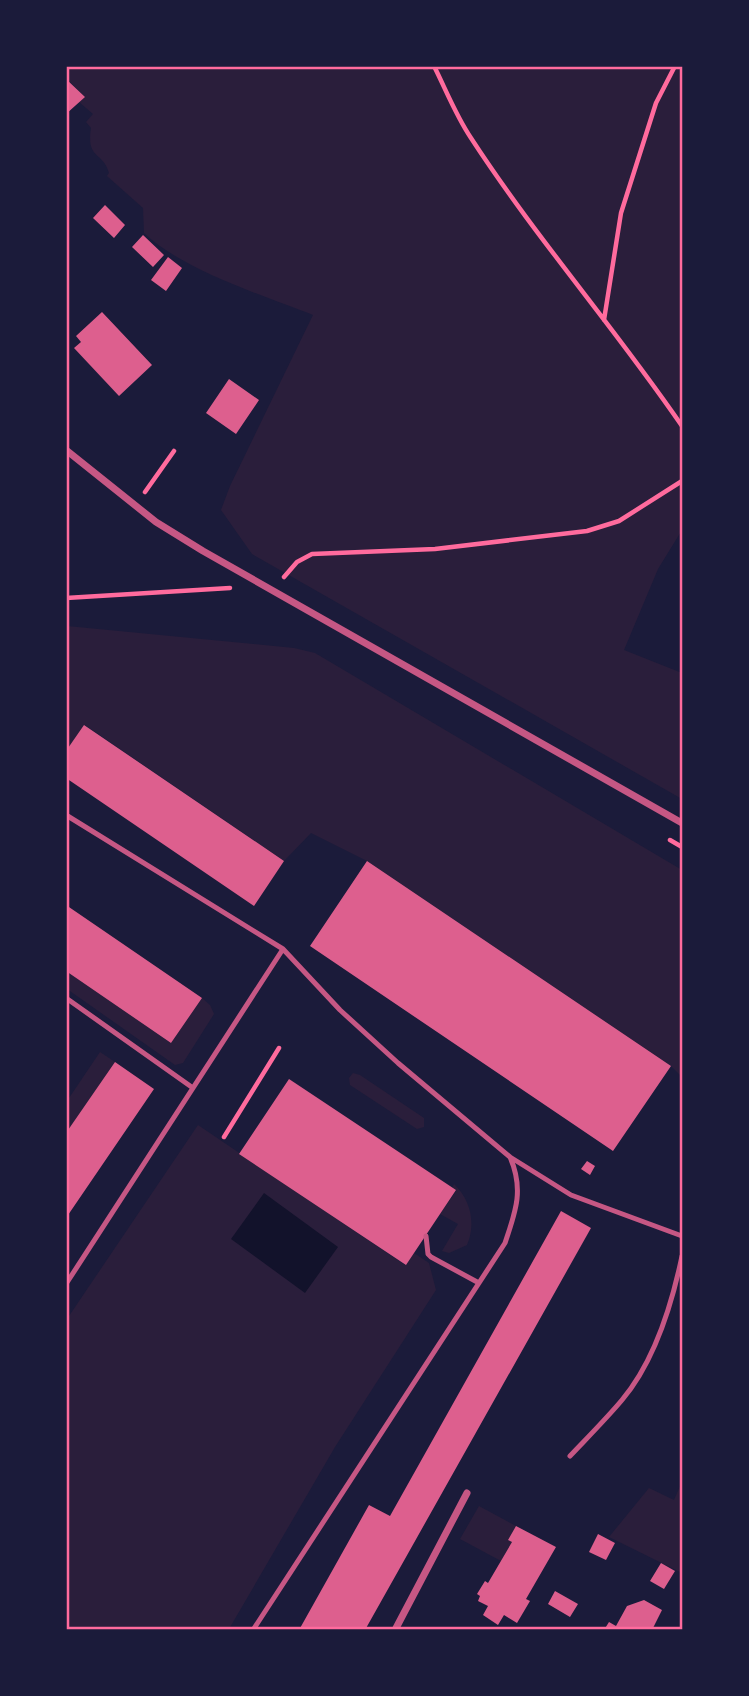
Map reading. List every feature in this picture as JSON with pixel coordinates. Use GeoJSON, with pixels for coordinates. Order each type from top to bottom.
{"type":"FeatureCollection","features":[{"type":"Feature","properties":{"kind":"street"},"geometry":{"type":"LineString","coordinates":[[66,450],[156,522],[203,551],[682,823]]}},
{"type":"Feature","properties":{"kind":"street"},"geometry":{"type":"LineString","coordinates":[[395,1629],[467,1493]]}},
{"type":"Feature","properties":{"kind":"lane"},"geometry":{"type":"LineString","coordinates":[[66,815],[284,949],[340,1010],[398,1063],[510,1157],[571,1195],[682,1236]]}},
{"type":"Feature","properties":{"kind":"lane"},"geometry":{"type":"LineString","coordinates":[[66,1284],[284,949]]}},
{"type":"Feature","properties":{"kind":"lane"},"geometry":{"type":"LineString","coordinates":[[66,998],[193,1088]]}},
{"type":"Feature","properties":{"kind":"lane"},"geometry":{"type":"LineString","coordinates":[[253,1629],[505,1243],[514,1216],[518,1191],[517,1174],[510,1157]]}},
{"type":"Feature","properties":{"kind":"lane"},"geometry":{"type":"LineString","coordinates":[[426,1236],[428,1254],[431,1257],[479,1283]]}},
{"type":"Feature","properties":{"kind":"lane"},"geometry":{"type":"LineString","coordinates":[[570,1456],[624,1398],[657,1342],[676,1285],[682,1256]]}},
{"type":"Feature","properties":{"kind":"path"},"geometry":{"type":"LineString","coordinates":[[434,66],[469,135],[548,248],[653,383],[682,426]]}},
{"type":"Feature","properties":{"kind":"path"},"geometry":{"type":"LineString","coordinates":[[604,320],[621,213],[656,103],[675,66]]}},
{"type":"Feature","properties":{"kind":"path"},"geometry":{"type":"LineString","coordinates":[[145,492],[174,451]]}},
{"type":"Feature","properties":{"kind":"path"},"geometry":{"type":"LineString","coordinates":[[284,577],[297,562],[312,554],[435,548],[587,531],[619,521],[682,481]]}},
{"type":"Feature","properties":{"kind":"path"},"geometry":{"type":"LineString","coordinates":[[66,598],[241,587]]}},
{"type":"Feature","properties":{"kind":"path"},"geometry":{"type":"LineString","coordinates":[[224,1137],[279,1048]]}},
{"type":"Feature","properties":{"kind":"shaded area"},"geometry":{"type":"Polygon","coordinates":[[[68,66],[682,67],[682,530],[658,569],[624,650],[682,673],[682,799],[252,554],[221,510],[230,486],[313,315],[201,270],[180,259],[144,233],[143,208],[107,176],[109,173],[106,166],[93,150],[91,128],[86,122],[93,114],[79,102],[84,96],[67,79],[68,66]]]}},
{"type":"Feature","properties":{"kind":"shaded area"},"geometry":{"type":"Polygon","coordinates":[[[67,626],[294,648],[315,653],[682,870],[682,1077],[671,1066],[367,861],[311,833],[284,861],[85,725],[67,751],[67,626]]]}},
{"type":"Feature","properties":{"kind":"shaded area"},"geometry":{"type":"Polygon","coordinates":[[[67,971],[171,1043],[202,998],[210,1005],[214,1014],[183,1063],[175,1065],[67,989],[67,971]]]}},
{"type":"Feature","properties":{"kind":"shaded area"},"geometry":{"type":"Polygon","coordinates":[[[100,1052],[115,1062],[67,1133],[67,1101],[100,1052]]]}},
{"type":"Feature","properties":{"kind":"shaded area"},"geometry":{"type":"Polygon","coordinates":[[[353,1073],[424,1118],[424,1127],[417,1129],[350,1085],[349,1078],[353,1073]]]}},
{"type":"Feature","properties":{"kind":"shaded area"},"geometry":{"type":"Polygon","coordinates":[[[198,1125],[405,1265],[414,1253],[429,1263],[436,1290],[335,1447],[229,1629],[67,1630],[67,1319],[198,1125]]]}},
{"type":"Feature","properties":{"kind":"shaded area"},"geometry":{"type":"Polygon","coordinates":[[[454,1184],[468,1205],[471,1229],[467,1245],[449,1253],[442,1251],[458,1224],[440,1214],[456,1191],[452,1188],[454,1184]]]}},
{"type":"Feature","properties":{"kind":"shaded area"},"geometry":{"type":"Polygon","coordinates":[[[264,1193],[338,1247],[305,1293],[231,1239],[264,1193]]]}},
{"type":"Feature","properties":{"kind":"shaded area"},"geometry":{"type":"Polygon","coordinates":[[[682,1482],[682,1573],[609,1537],[649,1488],[674,1500],[682,1482]]]}},
{"type":"Feature","properties":{"kind":"shaded area"},"geometry":{"type":"Polygon","coordinates":[[[479,1506],[516,1526],[508,1540],[512,1542],[501,1561],[460,1539],[479,1506]]]}},
{"type":"Feature","properties":{"kind":"building"},"geometry":{"type":"Polygon","coordinates":[[[66,79],[85,97],[66,114],[66,79]]]}},
{"type":"Feature","properties":{"kind":"building"},"geometry":{"type":"Polygon","coordinates":[[[105,205],[125,225],[114,238],[93,218],[105,205]]]}},
{"type":"Feature","properties":{"kind":"building"},"geometry":{"type":"Polygon","coordinates":[[[143,235],[164,255],[153,267],[132,247],[143,235]]]}},
{"type":"Feature","properties":{"kind":"building"},"geometry":{"type":"Polygon","coordinates":[[[168,257],[182,268],[166,291],[151,280],[168,257]]]}},
{"type":"Feature","properties":{"kind":"building"},"geometry":{"type":"Polygon","coordinates":[[[102,312],[152,365],[119,396],[74,348],[81,342],[76,336],[102,312]]]}},
{"type":"Feature","properties":{"kind":"building"},"geometry":{"type":"Polygon","coordinates":[[[229,379],[259,400],[236,434],[206,413],[229,379]]]}},
{"type":"Feature","properties":{"kind":"building"},"geometry":{"type":"Polygon","coordinates":[[[84,725],[284,861],[254,906],[66,778],[66,751],[84,725]]]}},
{"type":"Feature","properties":{"kind":"building"},"geometry":{"type":"Polygon","coordinates":[[[367,861],[671,1066],[613,1151],[310,946],[367,861]]]}},
{"type":"Feature","properties":{"kind":"building"},"geometry":{"type":"Polygon","coordinates":[[[66,905],[202,998],[171,1043],[66,971],[66,905]]]}},
{"type":"Feature","properties":{"kind":"building"},"geometry":{"type":"Polygon","coordinates":[[[115,1062],[154,1089],[66,1218],[66,1133],[115,1062]]]}},
{"type":"Feature","properties":{"kind":"building"},"geometry":{"type":"Polygon","coordinates":[[[289,1079],[456,1190],[406,1265],[239,1154],[289,1079]]]}},
{"type":"Feature","properties":{"kind":"building"},"geometry":{"type":"Polygon","coordinates":[[[587,1161],[595,1166],[590,1175],[581,1169],[587,1161]]]}},
{"type":"Feature","properties":{"kind":"building"},"geometry":{"type":"Polygon","coordinates":[[[561,1211],[591,1228],[365,1630],[299,1630],[369,1505],[390,1516],[561,1211]]]}},
{"type":"Feature","properties":{"kind":"building"},"geometry":{"type":"Polygon","coordinates":[[[516,1526],[556,1547],[526,1599],[530,1601],[517,1623],[504,1615],[498,1625],[483,1615],[488,1606],[478,1601],[480,1596],[477,1594],[485,1581],[488,1583],[512,1542],[508,1540],[516,1526]]]}},
{"type":"Feature","properties":{"kind":"building"},"geometry":{"type":"Polygon","coordinates":[[[598,1534],[615,1543],[606,1560],[589,1552],[598,1534]]]}},
{"type":"Feature","properties":{"kind":"building"},"geometry":{"type":"Polygon","coordinates":[[[661,1563],[675,1571],[664,1589],[650,1581],[661,1563]]]}},
{"type":"Feature","properties":{"kind":"building"},"geometry":{"type":"Polygon","coordinates":[[[555,1591],[578,1604],[570,1617],[548,1604],[555,1591]]]}},
{"type":"Feature","properties":{"kind":"building"},"geometry":{"type":"Polygon","coordinates":[[[644,1600],[662,1610],[652,1630],[604,1630],[609,1622],[616,1626],[627,1606],[644,1600]]]}}]}
